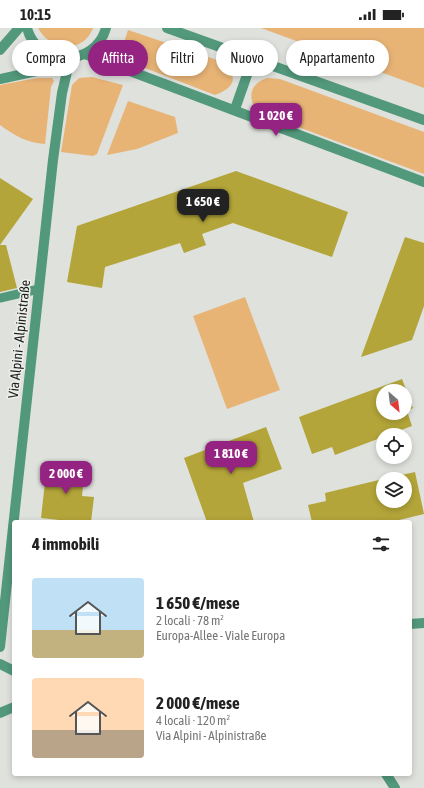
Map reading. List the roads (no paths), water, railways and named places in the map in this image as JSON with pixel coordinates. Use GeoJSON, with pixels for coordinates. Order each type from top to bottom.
{"type":"FeatureCollection","features":[{"type":"Feature","properties":{"kind":"street"},"geometry":{"type":"LineString","coordinates":[[0,50],[19,28]]}},
{"type":"Feature","properties":{"kind":"street"},"geometry":{"type":"LineString","coordinates":[[27,28],[28,34],[32,40]]}},
{"type":"Feature","properties":{"kind":"street"},"geometry":{"type":"LineString","coordinates":[[80,56],[85,54],[98,44],[106,28]]}},
{"type":"Feature","properties":{"kind":"street"},"geometry":{"type":"LineString","coordinates":[[167,28],[216,45]]}},
{"type":"Feature","properties":{"kind":"street"},"geometry":{"type":"LineString","coordinates":[[85,54],[235,109],[424,182]]}},
{"type":"Feature","properties":{"kind":"street"},"geometry":{"type":"LineString","coordinates":[[278,67],[424,120]]}},
{"type":"Feature","properties":{"kind":"street"},"geometry":{"type":"LineString","coordinates":[[0,79],[13,76]]}},
{"type":"Feature","properties":{"kind":"street","name":"Via Alpini - Alpinistraße"},"geometry":{"type":"LineString","coordinates":[[14,520],[52,160],[62,92],[66,76]]}},
{"type":"Feature","properties":{"kind":"street"},"geometry":{"type":"LineString","coordinates":[[235,109],[247,76]]}},
{"type":"Feature","properties":{"kind":"street","name":"Via Alpini - Alpinistraße"},"geometry":{"type":"LineString","coordinates":[[0,647],[12,537]]}},
{"type":"Feature","properties":{"kind":"street"},"geometry":{"type":"LineString","coordinates":[[412,624],[424,623]]}},
{"type":"Feature","properties":{"kind":"street"},"geometry":{"type":"LineString","coordinates":[[0,664],[12,670]]}},
{"type":"Feature","properties":{"kind":"street"},"geometry":{"type":"LineString","coordinates":[[0,714],[12,708]]}},
{"type":"Feature","properties":{"kind":"street"},"geometry":{"type":"LineString","coordinates":[[387,776],[395,788]]}},
{"type":"Feature","properties":{"kind":"lane"},"geometry":{"type":"LineString","coordinates":[[0,298],[39,289]]}}]}
